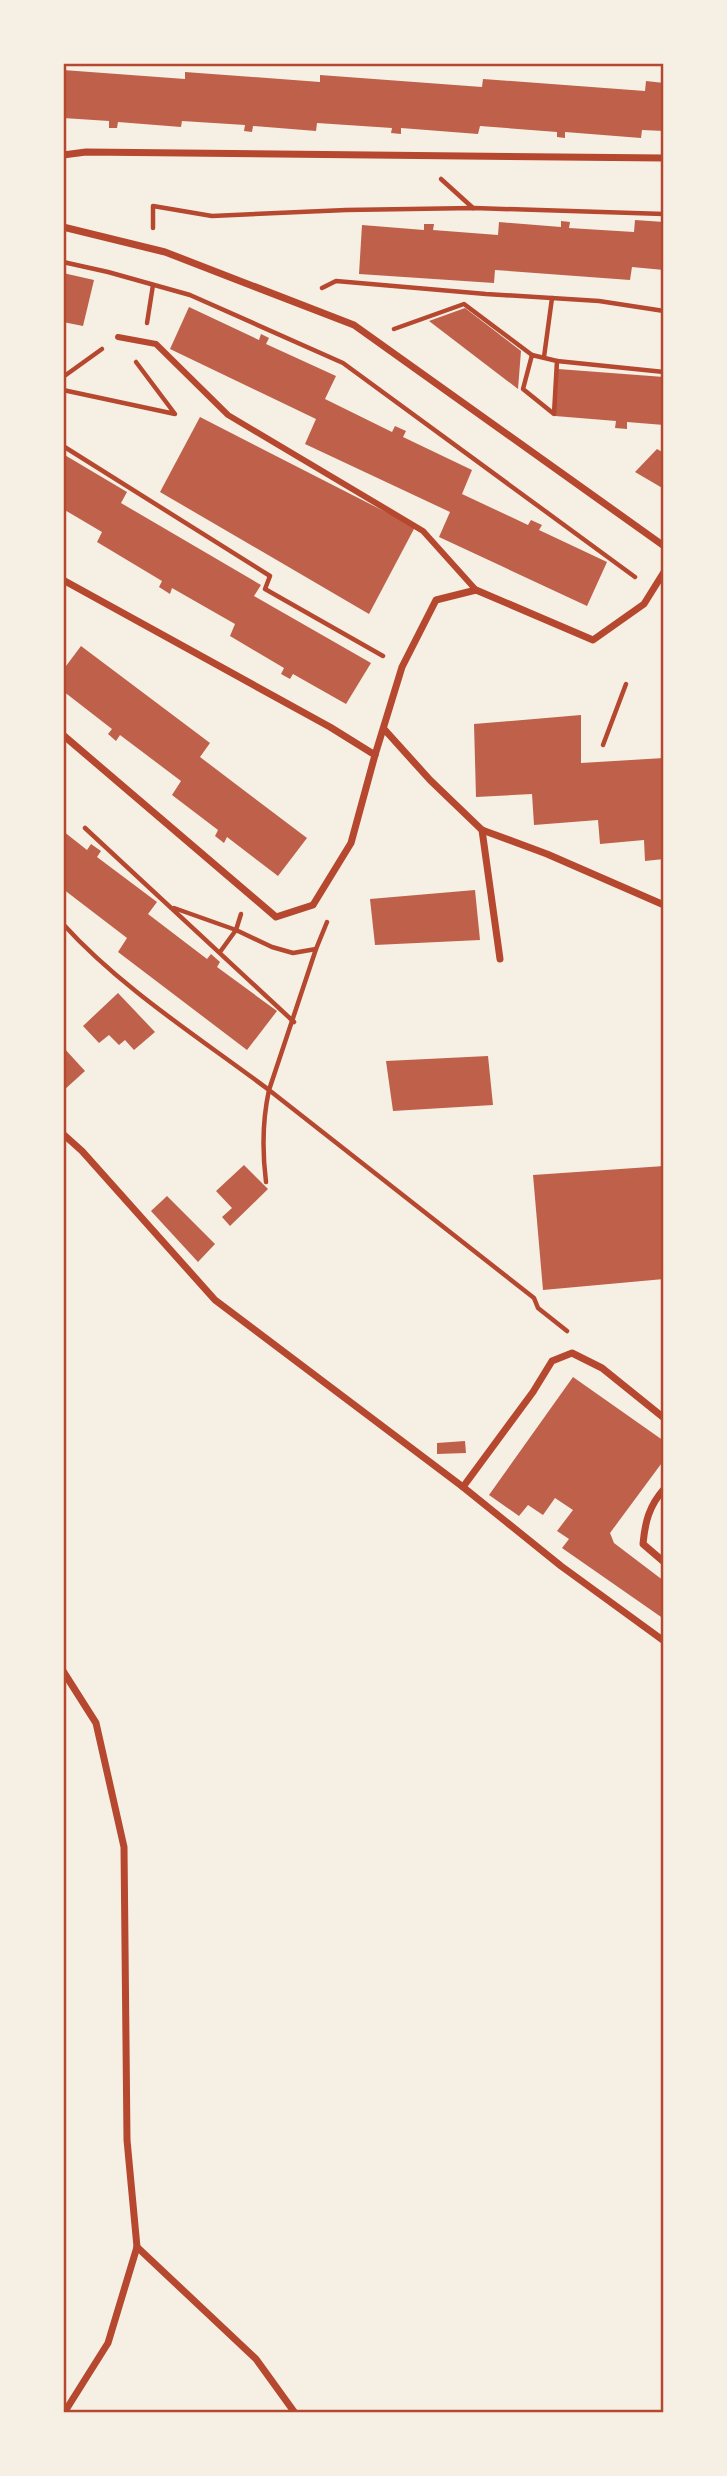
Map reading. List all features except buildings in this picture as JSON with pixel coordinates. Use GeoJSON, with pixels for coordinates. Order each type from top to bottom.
{"type":"FeatureCollection","features":[{"type":"Feature","properties":{"kind":"street"},"geometry":{"type":"LineString","coordinates":[[63,155],[86,152],[664,158]]}},
{"type":"Feature","properties":{"kind":"street"},"geometry":{"type":"LineString","coordinates":[[63,227],[153,250],[354,325],[664,546]]}},
{"type":"Feature","properties":{"kind":"street"},"geometry":{"type":"LineString","coordinates":[[118,337],[156,344],[228,415],[423,531],[475,590],[593,640],[644,604],[664,572]]}},
{"type":"Feature","properties":{"kind":"street"},"geometry":{"type":"LineString","coordinates":[[63,580],[330,727],[375,755]]}},
{"type":"Feature","properties":{"kind":"street"},"geometry":{"type":"LineString","coordinates":[[63,735],[276,917],[313,905],[351,843],[402,667],[436,600],[475,590]]}},
{"type":"Feature","properties":{"kind":"street"},"geometry":{"type":"LineString","coordinates":[[384,729],[430,780],[482,830],[547,854],[664,905]]}},
{"type":"Feature","properties":{"kind":"street"},"geometry":{"type":"LineString","coordinates":[[482,830],[500,959]]}},
{"type":"Feature","properties":{"kind":"street"},"geometry":{"type":"LineString","coordinates":[[63,1134],[82,1151],[215,1300],[463,1487],[561,1566],[664,1641]]}},
{"type":"Feature","properties":{"kind":"street"},"geometry":{"type":"LineString","coordinates":[[463,1487],[533,1392],[552,1361],[572,1353],[602,1368],[664,1418]]}},
{"type":"Feature","properties":{"kind":"street"},"geometry":{"type":"LineString","coordinates":[[664,1489],[645,1519],[643,1544],[664,1562]]}},
{"type":"Feature","properties":{"kind":"street"},"geometry":{"type":"LineString","coordinates":[[63,1671],[96,1723],[124,1847],[127,2140],[137,2248],[108,2343],[64,2413]]}},
{"type":"Feature","properties":{"kind":"street"},"geometry":{"type":"LineString","coordinates":[[137,2248],[256,2359],[295,2413]]}},
{"type":"Feature","properties":{"kind":"path"},"geometry":{"type":"LineString","coordinates":[[434,173],[474,208]]}},
{"type":"Feature","properties":{"kind":"path"},"geometry":{"type":"LineString","coordinates":[[153,250],[153,206],[212,216],[474,208],[664,214]]}},
{"type":"Feature","properties":{"kind":"path"},"geometry":{"type":"LineString","coordinates":[[63,262],[190,295],[343,363],[653,590]]}},
{"type":"Feature","properties":{"kind":"path"},"geometry":{"type":"LineString","coordinates":[[294,302],[336,281],[599,301],[664,311]]}},
{"type":"Feature","properties":{"kind":"path"},"geometry":{"type":"LineString","coordinates":[[144,341],[153,285]]}},
{"type":"Feature","properties":{"kind":"path"},"geometry":{"type":"LineString","coordinates":[[544,357],[552,298]]}},
{"type":"Feature","properties":{"kind":"path"},"geometry":{"type":"LineString","coordinates":[[370,337],[464,304],[532,355],[664,372]]}},
{"type":"Feature","properties":{"kind":"path"},"geometry":{"type":"LineString","coordinates":[[63,377],[118,337],[175,414],[63,390]]}},
{"type":"Feature","properties":{"kind":"path"},"geometry":{"type":"LineString","coordinates":[[532,355],[523,389],[554,414],[557,360]]}},
{"type":"Feature","properties":{"kind":"path"},"geometry":{"type":"LineString","coordinates":[[63,446],[270,576],[265,589],[402,667]]}},
{"type":"Feature","properties":{"kind":"path"},"geometry":{"type":"LineString","coordinates":[[603,745],[626,684]]}},
{"type":"Feature","properties":{"kind":"path"},"geometry":{"type":"LineString","coordinates":[[85,828],[294,1022]]}},
{"type":"Feature","properties":{"kind":"path"},"geometry":{"type":"LineString","coordinates":[[220,952],[236,930],[247,894]]}},
{"type":"Feature","properties":{"kind":"path"},"geometry":{"type":"LineString","coordinates":[[170,906],[236,930],[272,947],[293,953],[316,948]]}},
{"type":"Feature","properties":{"kind":"path"},"geometry":{"type":"LineString","coordinates":[[266,1182],[262,1150],[263,1119],[269,1090],[294,1022],[316,948],[332,912]]}},
{"type":"Feature","properties":{"kind":"path"},"geometry":{"type":"LineString","coordinates":[[63,924],[85,948],[141,994],[269,1090],[534,1298],[538,1308],[573,1336]]}}]}
